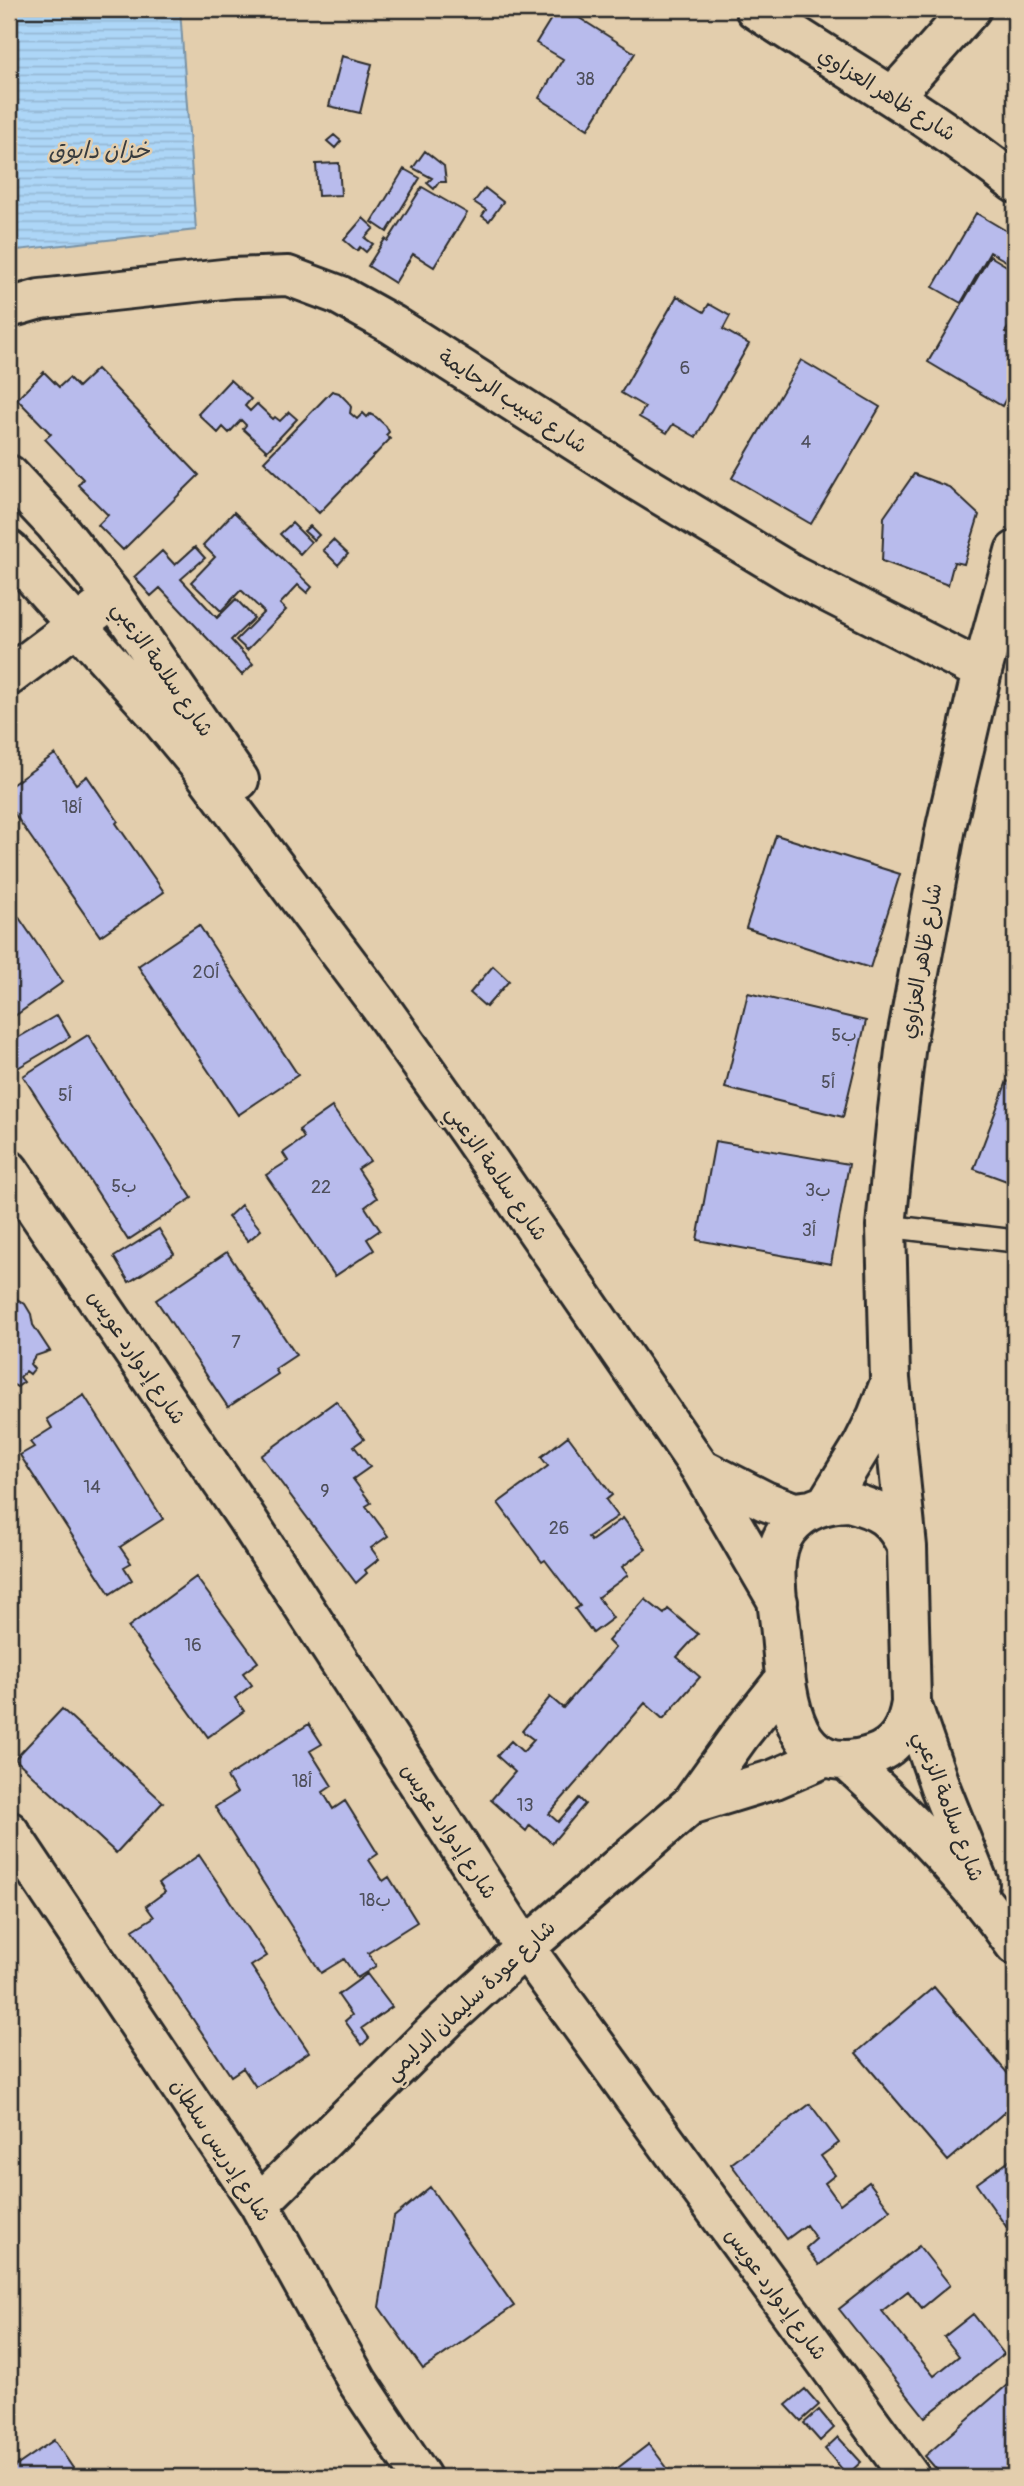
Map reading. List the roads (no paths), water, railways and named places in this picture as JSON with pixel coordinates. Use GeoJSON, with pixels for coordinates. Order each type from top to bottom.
{"type":"FeatureCollection","features":[{"type":"Feature","properties":{"kind":"street","name":"شارع ظاهر العزاوي"},"geometry":{"type":"LineString","coordinates":[[755,9],[894,95],[971,148],[1015,183]]}},
{"type":"Feature","properties":{"kind":"street"},"geometry":{"type":"LineString","coordinates":[[894,95],[971,9]]}},
{"type":"Feature","properties":{"kind":"street","name":"شارع شبيب الرحايمة"},"geometry":{"type":"LineString","coordinates":[[9,308],[40,299],[232,278],[288,276],[339,295],[393,325],[636,480],[783,568],[982,671]]}},
{"type":"Feature","properties":{"kind":"street","name":"شارع سلامة الزعبي"},"geometry":{"type":"LineString","coordinates":[[9,475],[55,524],[113,597],[233,770],[262,821],[289,882]]}},
{"type":"Feature","properties":{"kind":"street","name":"شارع سلامة الزعبي"},"geometry":{"type":"LineString","coordinates":[[9,550],[154,711],[289,882],[469,1132],[700,1468],[778,1602],[789,1708],[795,1724],[813,1748],[836,1758],[895,1804],[989,1908],[1015,1945]]}},
{"type":"Feature","properties":{"kind":"street","name":"شارع ظاهر العزاوي"},"geometry":{"type":"LineString","coordinates":[[911,1703],[907,1548],[890,1379],[886,1226],[906,1043],[946,827],[982,671],[1015,551]]}},
{"type":"Feature","properties":{"kind":"street"},"geometry":{"type":"LineString","coordinates":[[9,676],[113,597]]}},
{"type":"Feature","properties":{"kind":"street","name":"شارع إدوارد عويس"},"geometry":{"type":"LineString","coordinates":[[9,1170],[253,1528],[525,1948],[910,2477]]}},
{"type":"Feature","properties":{"kind":"street","name":"شارع ظاهر العزاوي"},"geometry":{"type":"LineString","coordinates":[[778,1602],[776,1566],[780,1546],[788,1529],[819,1507],[862,1446],[877,1416],[890,1379]]}},
{"type":"Feature","properties":{"kind":"street","name":"شارع سلامة الزعبي"},"geometry":{"type":"LineString","coordinates":[[700,1468],[765,1502],[794,1512],[849,1502],[878,1510],[900,1532],[907,1548]]}},
{"type":"Feature","properties":{"kind":"street","name":"شارع عودة سليمان الدليمي"},"geometry":{"type":"LineString","coordinates":[[259,2204],[447,2019],[690,1805],[785,1679]]}},
{"type":"Feature","properties":{"kind":"street","name":"شارع سلامة الزعبي"},"geometry":{"type":"LineString","coordinates":[[911,1703],[940,1787],[989,1908]]}},
{"type":"Feature","properties":{"kind":"street","name":"شارع عودة سليمان الدليمي"},"geometry":{"type":"LineString","coordinates":[[690,1805],[836,1758],[871,1755],[899,1737],[908,1721],[911,1703]]}},
{"type":"Feature","properties":{"kind":"street","name":"شارع إدريس سلطان"},"geometry":{"type":"LineString","coordinates":[[12,1842],[259,2204],[357,2381],[421,2477]]}},
{"type":"Feature","properties":{"kind":"lane"},"geometry":{"type":"LineString","coordinates":[[886,1226],[1015,1241]]}},
{"type":"Feature","properties":{"kind":"water","name":"خزان دابوق"},"geometry":{"type":"Polygon","coordinates":[[[9,9],[180,9],[196,230],[9,251],[9,9]]]}}]}
